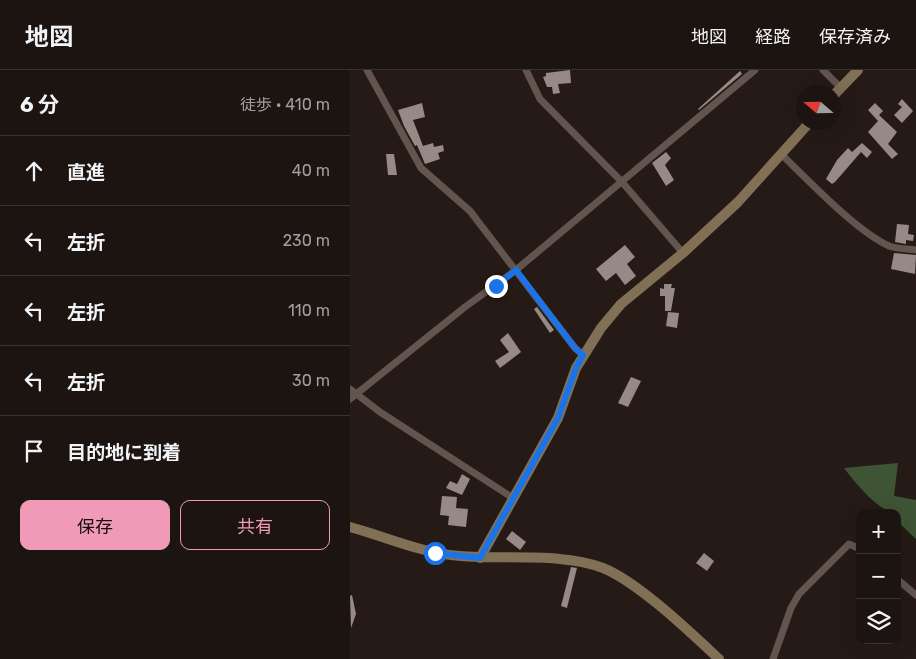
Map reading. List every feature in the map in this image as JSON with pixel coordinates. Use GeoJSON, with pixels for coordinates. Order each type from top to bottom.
{"type":"FeatureCollection","features":[{"type":"Feature","properties":{"kind":"street"},"geometry":{"type":"LineString","coordinates":[[366,70],[421,168],[470,211],[575,348],[583,355]]}},
{"type":"Feature","properties":{"kind":"street"},"geometry":{"type":"LineString","coordinates":[[526,70],[540,99],[622,182],[683,253]]}},
{"type":"Feature","properties":{"kind":"street"},"geometry":{"type":"LineString","coordinates":[[353,397],[465,307],[516,270],[755,70]]}},
{"type":"Feature","properties":{"kind":"street"},"geometry":{"type":"LineString","coordinates":[[823,70],[838,85]]}},
{"type":"Feature","properties":{"kind":"street"},"geometry":{"type":"LineString","coordinates":[[841,88],[858,70]]}},
{"type":"Feature","properties":{"kind":"street"},"geometry":{"type":"LineString","coordinates":[[480,558],[558,418],[576,368],[601,328],[621,304],[683,253],[738,202],[803,130]]}},
{"type":"Feature","properties":{"kind":"street"},"geometry":{"type":"LineString","coordinates":[[781,154],[814,187],[868,233],[892,247],[916,250]]}},
{"type":"Feature","properties":{"kind":"street"},"geometry":{"type":"LineString","coordinates":[[350,389],[353,397],[513,498]]}},
{"type":"Feature","properties":{"kind":"street"},"geometry":{"type":"LineString","coordinates":[[350,527],[420,550],[480,558],[563,560],[604,569],[647,597],[719,659]]}},
{"type":"Feature","properties":{"kind":"street"},"geometry":{"type":"LineString","coordinates":[[773,659],[791,608],[799,594],[849,544],[856,547]]}},
{"type":"Feature","properties":{"kind":"street"},"geometry":{"type":"LineString","coordinates":[[901,582],[916,595]]}},
{"type":"Feature","properties":{"kind":"green space"},"geometry":{"type":"Polygon","coordinates":[[[898,463],[894,496],[916,500],[916,539],[901,525],[901,509],[883,508],[861,488],[844,468],[898,463]]]}},
{"type":"Feature","properties":{"kind":"building"},"geometry":{"type":"Polygon","coordinates":[[[570,70],[571,83],[558,84],[560,93],[553,94],[552,87],[547,87],[543,77],[546,76],[546,73],[570,70]]]}},
{"type":"Feature","properties":{"kind":"building"},"geometry":{"type":"Polygon","coordinates":[[[740,71],[742,74],[698,109],[740,71]]]}},
{"type":"Feature","properties":{"kind":"building"},"geometry":{"type":"Polygon","coordinates":[[[902,99],[913,111],[902,123],[894,115],[902,107],[898,104],[902,99]]]}},
{"type":"Feature","properties":{"kind":"building"},"geometry":{"type":"Polygon","coordinates":[[[422,103],[425,117],[413,120],[423,146],[433,143],[434,147],[443,145],[444,151],[438,153],[440,159],[425,164],[417,145],[415,146],[404,126],[398,110],[422,103]]]}},
{"type":"Feature","properties":{"kind":"building"},"geometry":{"type":"Polygon","coordinates":[[[875,103],[883,111],[879,115],[897,132],[888,144],[898,154],[892,159],[868,132],[878,121],[868,110],[875,103]]]}},
{"type":"Feature","properties":{"kind":"building"},"geometry":{"type":"Polygon","coordinates":[[[862,143],[872,152],[867,158],[861,152],[835,182],[832,184],[826,179],[837,160],[848,148],[852,152],[862,143]]]}},
{"type":"Feature","properties":{"kind":"building"},"geometry":{"type":"Polygon","coordinates":[[[666,152],[671,158],[665,165],[674,180],[666,186],[652,163],[666,152]]]}},
{"type":"Feature","properties":{"kind":"building"},"geometry":{"type":"Polygon","coordinates":[[[386,154],[394,154],[397,175],[388,175],[386,154]]]}},
{"type":"Feature","properties":{"kind":"building"},"geometry":{"type":"Polygon","coordinates":[[[897,224],[909,225],[908,234],[914,235],[913,241],[906,240],[906,244],[895,242],[897,224]]]}},
{"type":"Feature","properties":{"kind":"building"},"geometry":{"type":"Polygon","coordinates":[[[625,245],[635,257],[627,264],[636,276],[625,285],[616,273],[606,281],[596,269],[625,245]]]}},
{"type":"Feature","properties":{"kind":"building"},"geometry":{"type":"Polygon","coordinates":[[[894,253],[916,255],[915,274],[891,269],[894,253]]]}},
{"type":"Feature","properties":{"kind":"building"},"geometry":{"type":"Polygon","coordinates":[[[664,284],[672,284],[671,288],[675,288],[671,311],[665,311],[665,296],[660,296],[660,288],[664,289],[664,284]]]}},
{"type":"Feature","properties":{"kind":"building"},"geometry":{"type":"Polygon","coordinates":[[[537,307],[554,330],[550,333],[534,309],[537,307]]]}},
{"type":"Feature","properties":{"kind":"building"},"geometry":{"type":"Polygon","coordinates":[[[668,312],[679,313],[677,328],[666,326],[668,312]]]}},
{"type":"Feature","properties":{"kind":"building"},"geometry":{"type":"Polygon","coordinates":[[[508,333],[521,352],[500,368],[495,361],[509,352],[500,340],[508,333]]]}},
{"type":"Feature","properties":{"kind":"building"},"geometry":{"type":"Polygon","coordinates":[[[631,377],[641,381],[628,407],[618,403],[631,377]]]}},
{"type":"Feature","properties":{"kind":"building"},"geometry":{"type":"Polygon","coordinates":[[[462,474],[470,479],[462,495],[446,488],[450,481],[457,484],[462,474]]]}},
{"type":"Feature","properties":{"kind":"building"},"geometry":{"type":"Polygon","coordinates":[[[442,496],[457,497],[456,508],[468,509],[466,527],[448,525],[449,516],[440,515],[442,496]]]}},
{"type":"Feature","properties":{"kind":"building"},"geometry":{"type":"Polygon","coordinates":[[[512,531],[526,542],[520,550],[506,539],[512,531]]]}},
{"type":"Feature","properties":{"kind":"building"},"geometry":{"type":"Polygon","coordinates":[[[704,553],[714,561],[707,571],[696,563],[704,553]]]}},
{"type":"Feature","properties":{"kind":"building"},"geometry":{"type":"Polygon","coordinates":[[[571,567],[577,568],[567,608],[561,606],[571,567]]]}},
{"type":"Feature","properties":{"kind":"building"},"geometry":{"type":"Polygon","coordinates":[[[352,595],[356,614],[351,628],[350,596],[352,595]]]}},
{"type":"Feature","properties":{"kind":"route"},"geometry":{"type":"LineString","coordinates":[[435,553],[480,558],[558,418],[576,368],[583,355],[575,348],[571,340],[516,270],[496,286]]}}]}
